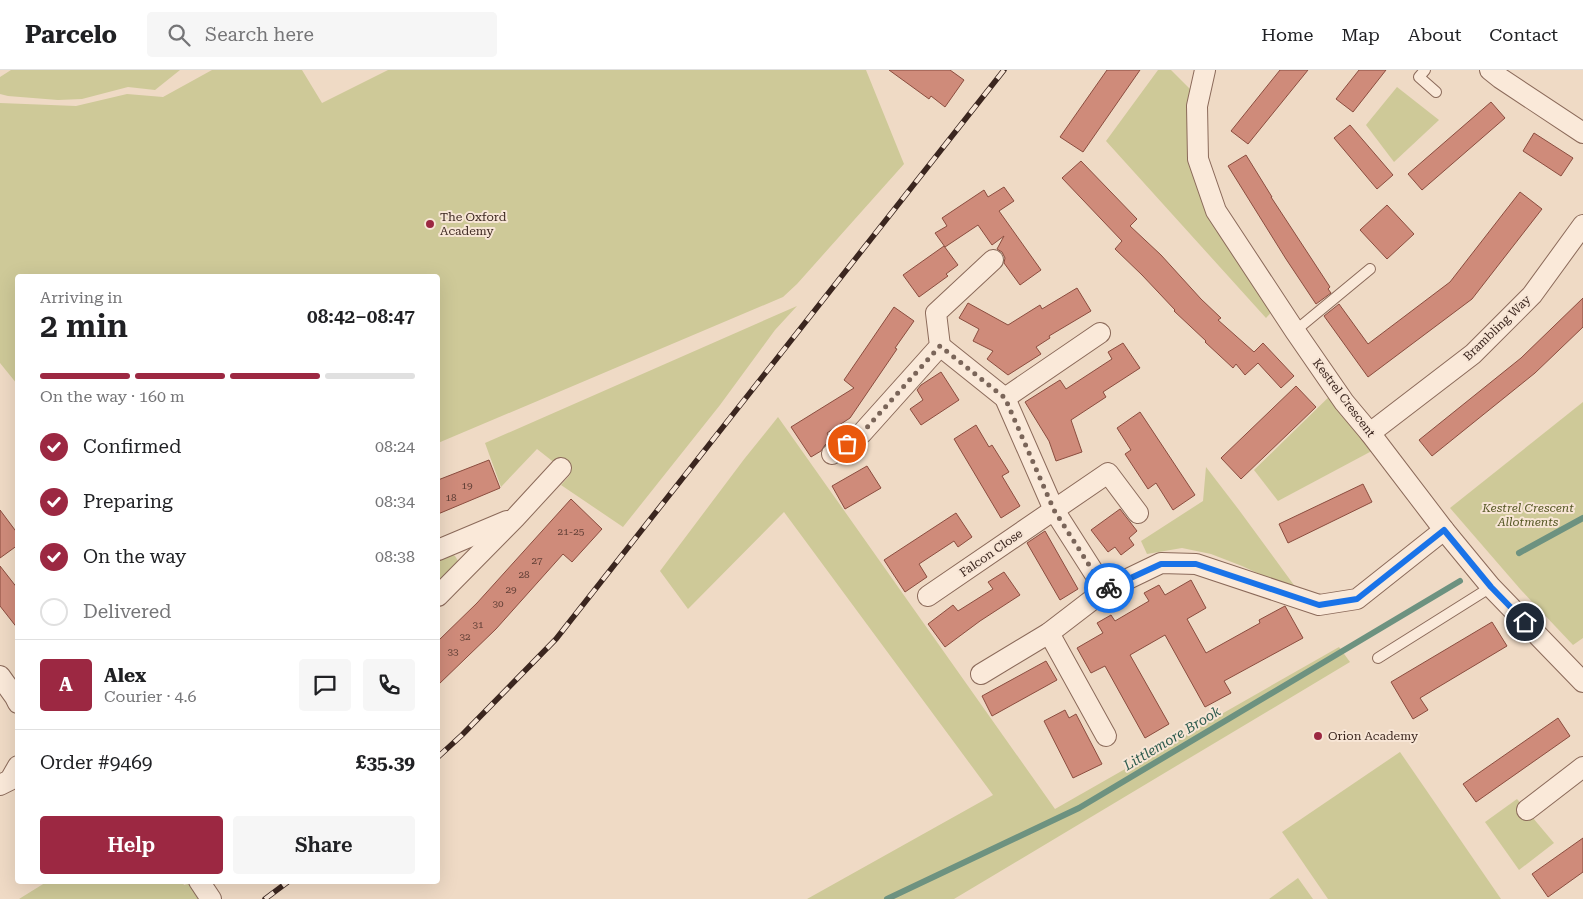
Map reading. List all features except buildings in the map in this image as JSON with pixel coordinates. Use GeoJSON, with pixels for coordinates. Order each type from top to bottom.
{"type":"FeatureCollection","features":[{"type":"Feature","properties":{"kind":"street","name":"Kestrel Crescent"},"geometry":{"type":"LineString","coordinates":[[1205,70],[1197,106],[1198,159],[1216,211],[1294,331],[1344,402],[1491,587],[1583,682]]}},
{"type":"Feature","properties":{"kind":"street"},"geometry":{"type":"LineString","coordinates":[[1490,70],[1583,133]]}},
{"type":"Feature","properties":{"kind":"street","name":"Brambling Way"},"geometry":{"type":"LineString","coordinates":[[1370,433],[1473,354],[1532,295],[1583,224]]}},
{"type":"Feature","properties":{"kind":"street"},"geometry":{"type":"LineString","coordinates":[[993,260],[936,313],[940,346],[1005,398],[1054,510],[1105,590]]}},
{"type":"Feature","properties":{"kind":"street"},"geometry":{"type":"LineString","coordinates":[[1005,398],[1100,333]]}},
{"type":"Feature","properties":{"kind":"street"},"geometry":{"type":"LineString","coordinates":[[832,454],[862,433],[940,346]]}},
{"type":"Feature","properties":{"kind":"street"},"geometry":{"type":"LineString","coordinates":[[440,594],[561,468]]}},
{"type":"Feature","properties":{"kind":"street","name":"Falcon Close"},"geometry":{"type":"LineString","coordinates":[[928,596],[1108,473],[1138,513]]}},
{"type":"Feature","properties":{"kind":"street"},"geometry":{"type":"LineString","coordinates":[[440,549],[515,518]]}},
{"type":"Feature","properties":{"kind":"street"},"geometry":{"type":"LineString","coordinates":[[981,674],[1048,633],[1105,590],[1161,564],[1196,564],[1319,605],[1357,599],[1444,530]]}},
{"type":"Feature","properties":{"kind":"street"},"geometry":{"type":"LineString","coordinates":[[1048,633],[1106,736]]}},
{"type":"Feature","properties":{"kind":"street"},"geometry":{"type":"LineString","coordinates":[[0,676],[15,696]]}},
{"type":"Feature","properties":{"kind":"street"},"geometry":{"type":"LineString","coordinates":[[1527,810],[1583,767]]}},
{"type":"Feature","properties":{"kind":"street"},"geometry":{"type":"LineString","coordinates":[[0,785],[10,780],[15,771]]}},
{"type":"Feature","properties":{"kind":"street"},"geometry":{"type":"LineString","coordinates":[[201,884],[211,899]]}},
{"type":"Feature","properties":{"kind":"lane"},"geometry":{"type":"LineString","coordinates":[[1425,70],[1419,77],[1436,92]]}},
{"type":"Feature","properties":{"kind":"lane"},"geometry":{"type":"LineString","coordinates":[[1294,331],[1370,269]]}},
{"type":"Feature","properties":{"kind":"lane"},"geometry":{"type":"LineString","coordinates":[[1378,658],[1491,587]]}},
{"type":"Feature","properties":{"kind":"green space"},"geometry":{"type":"Polygon","coordinates":[[[11,70],[180,70],[155,90],[128,87],[82,99],[58,100],[0,94],[0,77],[11,70]]]}},
{"type":"Feature","properties":{"kind":"green space","name":"The Oxford Academy"},"geometry":{"type":"Polygon","coordinates":[[[212,70],[302,70],[322,103],[388,70],[866,70],[904,164],[797,284],[783,297],[440,442],[440,274],[15,274],[15,382],[0,363],[0,103],[76,106],[127,94],[163,97],[212,70]]]}},
{"type":"Feature","properties":{"kind":"green space"},"geometry":{"type":"Polygon","coordinates":[[[1158,70],[1171,70],[1194,93],[1196,159],[1279,304],[1266,318],[1106,141],[1158,70]]]}},
{"type":"Feature","properties":{"kind":"green space"},"geometry":{"type":"Polygon","coordinates":[[[1397,87],[1439,120],[1394,162],[1366,125],[1397,87]]]}},
{"type":"Feature","properties":{"kind":"green space"},"geometry":{"type":"Polygon","coordinates":[[[797,306],[775,330],[720,405],[623,527],[561,485],[570,475],[537,449],[501,487],[485,443],[797,306]]]}},
{"type":"Feature","properties":{"kind":"green space"},"geometry":{"type":"Polygon","coordinates":[[[1339,387],[1383,445],[1278,501],[1254,470],[1339,387]]]}},
{"type":"Feature","properties":{"kind":"green space","name":"Kestrel Crescent Allotments"},"geometry":{"type":"Polygon","coordinates":[[[1583,402],[1583,638],[1573,645],[1521,590],[1450,508],[1583,402]]]}},
{"type":"Feature","properties":{"kind":"green space"},"geometry":{"type":"Polygon","coordinates":[[[778,417],[1055,809],[1339,647],[1350,662],[954,899],[807,899],[993,795],[784,512],[688,609],[660,571],[778,417]]]}},
{"type":"Feature","properties":{"kind":"green space"},"geometry":{"type":"Polygon","coordinates":[[[1206,467],[1299,592],[1211,554],[1182,548],[1147,554],[1141,541],[1203,501],[1206,467]]]}},
{"type":"Feature","properties":{"kind":"green space"},"geometry":{"type":"Polygon","coordinates":[[[449,552],[458,561],[440,584],[440,556],[449,552]]]}},
{"type":"Feature","properties":{"kind":"green space"},"geometry":{"type":"Polygon","coordinates":[[[1400,752],[1501,899],[1328,899],[1282,832],[1400,752]]]}},
{"type":"Feature","properties":{"kind":"green space"},"geometry":{"type":"Polygon","coordinates":[[[1517,799],[1554,843],[1519,870],[1485,822],[1517,799]]]}},
{"type":"Feature","properties":{"kind":"green space"},"geometry":{"type":"Polygon","coordinates":[[[1298,878],[1313,899],[1269,899],[1298,878]]]}},
{"type":"Feature","properties":{"kind":"green space"},"geometry":{"type":"Polygon","coordinates":[[[43,884],[192,884],[205,899],[19,899],[43,884]]]}},
{"type":"Feature","properties":{"kind":"waterway","name":"Littlemore Brook"},"geometry":{"type":"LineString","coordinates":[[1519,553],[1583,518]]}},
{"type":"Feature","properties":{"kind":"waterway","name":"Littlemore Brook"},"geometry":{"type":"LineString","coordinates":[[887,899],[1079,808],[1460,581]]}},
{"type":"Feature","properties":{"kind":"railway"},"geometry":{"type":"LineString","coordinates":[[440,755],[556,639],[1004,70]]}},
{"type":"Feature","properties":{"kind":"railway"},"geometry":{"type":"LineString","coordinates":[[265,899],[285,884]]}},
{"type":"Feature","properties":{"kind":"way so far"},"geometry":{"type":"LineString","coordinates":[[847,444],[862,433],[940,346],[1005,398],[1054,510],[1105,590],[1109,588]]}},
{"type":"Feature","properties":{"kind":"place","name":"The Oxford Academy"},"geometry":{"type":"Point","coordinates":[430,224]}},
{"type":"Feature","properties":{"kind":"place","name":"Orion Academy"},"geometry":{"type":"Point","coordinates":[1318,736]}},
{"type":"Feature","properties":{"kind":"route"},"geometry":{"type":"LineString","coordinates":[[1109,588],[1161,564],[1196,564],[1319,605],[1357,599],[1444,530],[1491,587],[1525,622]]}}]}
